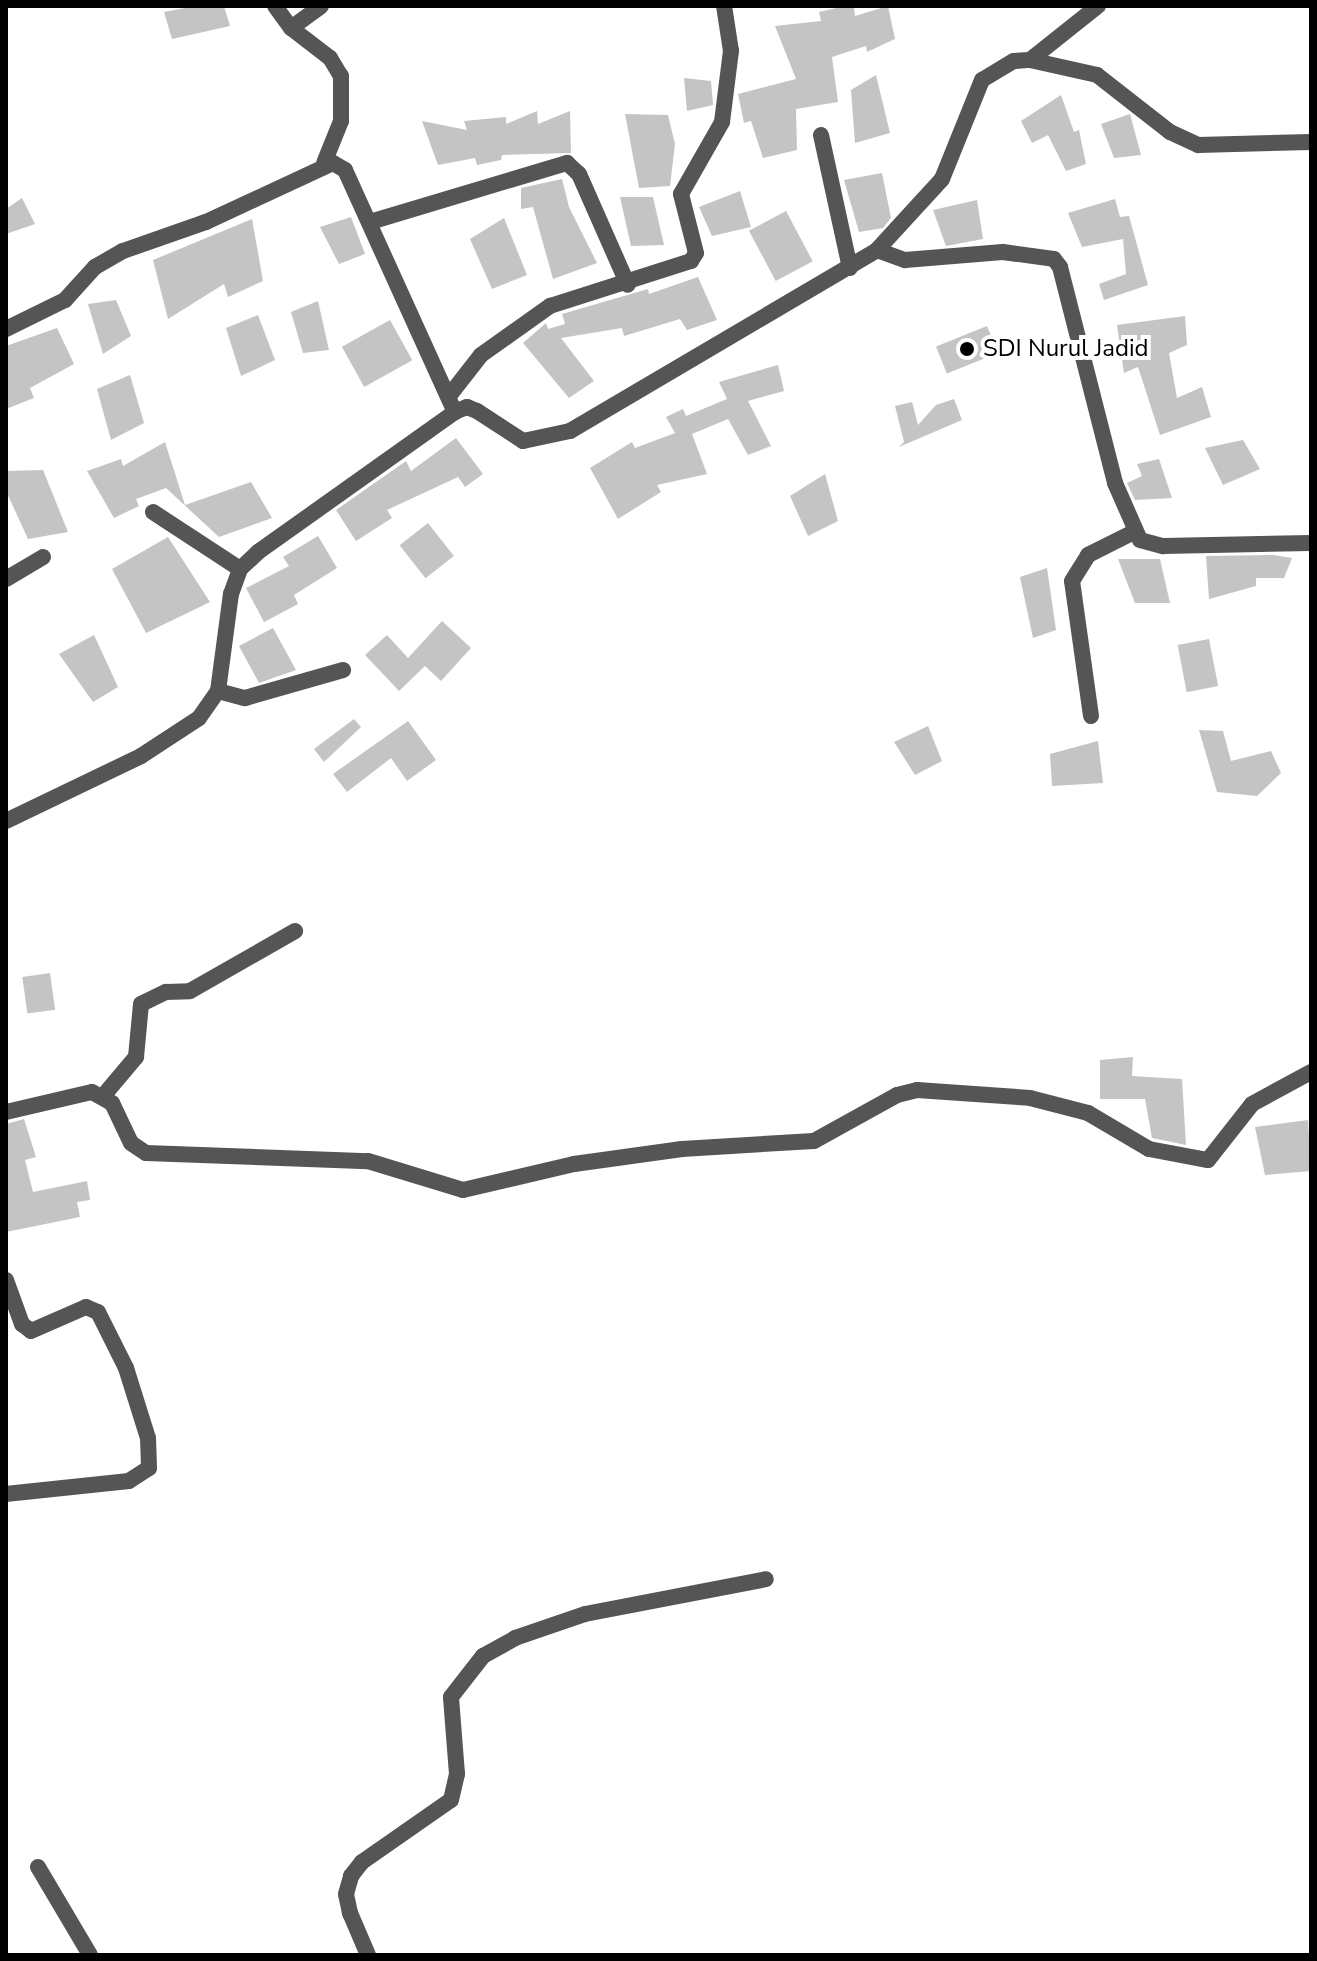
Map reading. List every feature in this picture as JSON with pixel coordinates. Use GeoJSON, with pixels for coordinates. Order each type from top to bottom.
{"type":"FeatureCollection","features":[{"type":"Feature","properties":{"kind":"street"},"geometry":{"type":"LineString","coordinates":[[6,329],[65,300],[95,267],[123,251],[206,222],[324,163],[341,121],[341,76],[330,58],[291,28],[275,6]]}},
{"type":"Feature","properties":{"kind":"street"},"geometry":{"type":"LineString","coordinates":[[291,28],[321,6]]}},
{"type":"Feature","properties":{"kind":"street"},"geometry":{"type":"LineString","coordinates":[[6,821],[141,756],[199,718],[218,691],[231,594],[240,569],[452,404],[481,355],[550,306],[680,267],[696,253],[681,194],[722,122],[731,51],[724,6]]}},
{"type":"Feature","properties":{"kind":"street"},"geometry":{"type":"LineString","coordinates":[[1030,60],[1098,6]]}},
{"type":"Feature","properties":{"kind":"street"},"geometry":{"type":"LineString","coordinates":[[452,404],[477,411],[523,441],[570,431],[850,268],[877,250],[942,179],[982,80],[1014,61],[1030,60],[1097,75],[1170,132],[1198,145],[1311,142]]}},
{"type":"Feature","properties":{"kind":"street"},"geometry":{"type":"LineString","coordinates":[[821,135],[850,268]]}},
{"type":"Feature","properties":{"kind":"street"},"geometry":{"type":"LineString","coordinates":[[324,163],[345,170],[452,404]]}},
{"type":"Feature","properties":{"kind":"street"},"geometry":{"type":"LineString","coordinates":[[370,222],[567,163],[579,174],[628,285]]}},
{"type":"Feature","properties":{"kind":"street"},"geometry":{"type":"LineString","coordinates":[[877,250],[905,260],[1003,252],[1054,259],[1060,267],[1115,483],[1140,540],[1163,546],[1311,543]]}},
{"type":"Feature","properties":{"kind":"street"},"geometry":{"type":"LineString","coordinates":[[153,512],[240,569]]}},
{"type":"Feature","properties":{"kind":"street"},"geometry":{"type":"LineString","coordinates":[[1091,716],[1072,581],[1088,555],[1134,532]]}},
{"type":"Feature","properties":{"kind":"street"},"geometry":{"type":"LineString","coordinates":[[6,579],[43,557]]}},
{"type":"Feature","properties":{"kind":"street"},"geometry":{"type":"LineString","coordinates":[[218,691],[253,697],[343,670]]}},
{"type":"Feature","properties":{"kind":"street"},"geometry":{"type":"LineString","coordinates":[[104,1095],[136,1057],[141,1004],[166,992],[190,991],[295,931]]}},
{"type":"Feature","properties":{"kind":"street"},"geometry":{"type":"LineString","coordinates":[[6,1112],[92,1092],[104,1095],[131,1143],[146,1153],[368,1161],[463,1190],[574,1164],[682,1149],[814,1141],[852,1125],[897,1095],[917,1090],[1030,1098],[1088,1113],[1149,1149],[1208,1160],[1252,1104],[1311,1072]]}},
{"type":"Feature","properties":{"kind":"street"},"geometry":{"type":"LineString","coordinates":[[6,1280],[22,1324],[31,1331],[86,1307],[98,1312],[126,1368],[148,1438],[149,1468],[129,1481],[6,1494]]}},
{"type":"Feature","properties":{"kind":"street"},"geometry":{"type":"LineString","coordinates":[[368,1955],[350,1913],[346,1894],[351,1876],[362,1862],[451,1800],[457,1774],[451,1697],[483,1656],[515,1638],[585,1614],[766,1579]]}},
{"type":"Feature","properties":{"kind":"street"},"geometry":{"type":"LineString","coordinates":[[38,1867],[90,1955]]}},
{"type":"Feature","properties":{"kind":"building"},"geometry":{"type":"Polygon","coordinates":[[[196,6],[224,6],[230,26],[172,39],[164,12],[196,6]]]}},
{"type":"Feature","properties":{"kind":"building"},"geometry":{"type":"Polygon","coordinates":[[[854,6],[855,16],[888,6],[895,39],[867,52],[866,46],[832,57],[838,102],[796,109],[797,150],[763,158],[751,121],[744,123],[738,94],[796,79],[775,26],[821,21],[819,12],[854,6]]]}},
{"type":"Feature","properties":{"kind":"building"},"geometry":{"type":"Polygon","coordinates":[[[876,75],[890,133],[855,143],[851,90],[876,75]]]}},
{"type":"Feature","properties":{"kind":"building"},"geometry":{"type":"Polygon","coordinates":[[[684,78],[711,81],[713,105],[687,111],[684,78]]]}},
{"type":"Feature","properties":{"kind":"building"},"geometry":{"type":"Polygon","coordinates":[[[1061,95],[1074,132],[1079,130],[1086,164],[1066,171],[1048,135],[1032,143],[1021,121],[1061,95]]]}},
{"type":"Feature","properties":{"kind":"building"},"geometry":{"type":"Polygon","coordinates":[[[537,111],[538,124],[570,111],[571,153],[502,155],[501,160],[477,165],[475,158],[438,165],[422,121],[467,130],[464,121],[506,117],[506,124],[537,111]]]}},
{"type":"Feature","properties":{"kind":"building"},"geometry":{"type":"Polygon","coordinates":[[[625,114],[668,115],[675,144],[670,186],[639,188],[625,114]]]}},
{"type":"Feature","properties":{"kind":"building"},"geometry":{"type":"Polygon","coordinates":[[[1130,114],[1141,155],[1114,158],[1101,124],[1130,114]]]}},
{"type":"Feature","properties":{"kind":"building"},"geometry":{"type":"Polygon","coordinates":[[[882,173],[891,218],[883,228],[859,232],[844,180],[882,173]]]}},
{"type":"Feature","properties":{"kind":"building"},"geometry":{"type":"Polygon","coordinates":[[[562,179],[569,207],[597,263],[553,279],[533,207],[521,209],[521,188],[562,179]]]}},
{"type":"Feature","properties":{"kind":"building"},"geometry":{"type":"Polygon","coordinates":[[[740,191],[751,227],[712,236],[699,207],[740,191]]]}},
{"type":"Feature","properties":{"kind":"building"},"geometry":{"type":"Polygon","coordinates":[[[620,197],[653,197],[664,245],[631,246],[620,197]]]}},
{"type":"Feature","properties":{"kind":"building"},"geometry":{"type":"Polygon","coordinates":[[[22,198],[35,224],[6,234],[6,209],[22,198]]]}},
{"type":"Feature","properties":{"kind":"building"},"geometry":{"type":"Polygon","coordinates":[[[1115,199],[1120,217],[1129,216],[1148,285],[1104,300],[1099,284],[1126,274],[1123,239],[1082,247],[1068,213],[1115,199]]]}},
{"type":"Feature","properties":{"kind":"building"},"geometry":{"type":"Polygon","coordinates":[[[977,200],[983,239],[946,246],[933,210],[977,200]]]}},
{"type":"Feature","properties":{"kind":"building"},"geometry":{"type":"Polygon","coordinates":[[[786,211],[813,261],[776,281],[749,231],[786,211]]]}},
{"type":"Feature","properties":{"kind":"building"},"geometry":{"type":"Polygon","coordinates":[[[351,217],[365,254],[339,264],[320,227],[351,217]]]}},
{"type":"Feature","properties":{"kind":"building"},"geometry":{"type":"Polygon","coordinates":[[[504,218],[527,275],[492,289],[470,239],[504,218]]]}},
{"type":"Feature","properties":{"kind":"building"},"geometry":{"type":"Polygon","coordinates":[[[252,219],[263,281],[228,297],[224,284],[168,319],[153,260],[252,219]]]}},
{"type":"Feature","properties":{"kind":"building"},"geometry":{"type":"Polygon","coordinates":[[[698,277],[717,320],[687,330],[680,319],[624,336],[622,328],[561,338],[594,381],[569,398],[523,343],[546,323],[548,329],[565,324],[562,314],[648,289],[649,294],[698,277]]]}},
{"type":"Feature","properties":{"kind":"building"},"geometry":{"type":"Polygon","coordinates":[[[116,300],[131,336],[103,354],[88,304],[116,300]]]}},
{"type":"Feature","properties":{"kind":"building"},"geometry":{"type":"Polygon","coordinates":[[[318,301],[329,350],[303,353],[291,312],[318,301]]]}},
{"type":"Feature","properties":{"kind":"building"},"geometry":{"type":"Polygon","coordinates":[[[258,315],[275,360],[241,376],[226,328],[258,315]]]}},
{"type":"Feature","properties":{"kind":"building"},"geometry":{"type":"Polygon","coordinates":[[[1185,316],[1187,345],[1169,353],[1177,398],[1202,387],[1211,417],[1160,435],[1138,367],[1124,373],[1117,325],[1185,316]]]}},
{"type":"Feature","properties":{"kind":"building"},"geometry":{"type":"Polygon","coordinates":[[[390,320],[412,360],[364,387],[342,347],[390,320]]]}},
{"type":"Feature","properties":{"kind":"building","name":"SDI Nurul Jadid"},"geometry":{"type":"Polygon","coordinates":[[[987,326],[998,353],[947,373],[936,347],[987,326]]]}},
{"type":"Feature","properties":{"kind":"building"},"geometry":{"type":"Polygon","coordinates":[[[57,328],[74,364],[30,388],[34,398],[6,409],[6,346],[57,328]]]}},
{"type":"Feature","properties":{"kind":"building"},"geometry":{"type":"Polygon","coordinates":[[[778,365],[784,391],[748,401],[771,446],[748,455],[728,419],[692,434],[707,474],[657,485],[661,492],[618,519],[590,468],[632,442],[635,448],[675,433],[666,417],[683,409],[686,416],[727,399],[719,382],[778,365]]]}},
{"type":"Feature","properties":{"kind":"building"},"geometry":{"type":"Polygon","coordinates":[[[130,375],[144,423],[111,440],[97,389],[130,375]]]}},
{"type":"Feature","properties":{"kind":"building"},"geometry":{"type":"Polygon","coordinates":[[[954,399],[962,420],[899,447],[904,442],[895,406],[912,402],[918,425],[936,405],[954,399]]]}},
{"type":"Feature","properties":{"kind":"building"},"geometry":{"type":"Polygon","coordinates":[[[456,438],[483,474],[465,487],[458,477],[387,510],[392,518],[356,541],[336,510],[406,461],[411,471],[456,438]]]}},
{"type":"Feature","properties":{"kind":"building"},"geometry":{"type":"Polygon","coordinates":[[[1243,440],[1260,469],[1223,485],[1205,448],[1243,440]]]}},
{"type":"Feature","properties":{"kind":"building"},"geometry":{"type":"Polygon","coordinates":[[[165,442],[185,505],[251,482],[272,518],[219,537],[166,488],[136,499],[139,506],[114,518],[87,471],[121,459],[123,466],[165,442]]]}},
{"type":"Feature","properties":{"kind":"building"},"geometry":{"type":"Polygon","coordinates":[[[1159,459],[1172,498],[1135,500],[1127,483],[1142,476],[1137,464],[1159,459]]]}},
{"type":"Feature","properties":{"kind":"building"},"geometry":{"type":"Polygon","coordinates":[[[43,470],[68,532],[28,539],[6,491],[6,471],[43,470]]]}},
{"type":"Feature","properties":{"kind":"building"},"geometry":{"type":"Polygon","coordinates":[[[825,474],[838,521],[808,536],[790,496],[825,474]]]}},
{"type":"Feature","properties":{"kind":"building"},"geometry":{"type":"Polygon","coordinates":[[[428,523],[454,556],[425,578],[400,545],[428,523]]]}},
{"type":"Feature","properties":{"kind":"building"},"geometry":{"type":"Polygon","coordinates":[[[318,536],[337,568],[294,595],[298,604],[264,622],[246,588],[289,566],[283,557],[318,536]]]}},
{"type":"Feature","properties":{"kind":"building"},"geometry":{"type":"Polygon","coordinates":[[[168,537],[210,602],[146,633],[112,569],[168,537]]]}},
{"type":"Feature","properties":{"kind":"building"},"geometry":{"type":"Polygon","coordinates":[[[1274,555],[1292,558],[1284,578],[1256,578],[1256,586],[1209,599],[1206,556],[1274,555]]]}},
{"type":"Feature","properties":{"kind":"building"},"geometry":{"type":"Polygon","coordinates":[[[1118,559],[1160,559],[1170,603],[1135,603],[1118,559]]]}},
{"type":"Feature","properties":{"kind":"building"},"geometry":{"type":"Polygon","coordinates":[[[1047,568],[1056,630],[1033,638],[1020,577],[1047,568]]]}},
{"type":"Feature","properties":{"kind":"building"},"geometry":{"type":"Polygon","coordinates":[[[442,621],[471,648],[441,681],[425,666],[399,691],[365,655],[387,635],[408,658],[442,621]]]}},
{"type":"Feature","properties":{"kind":"building"},"geometry":{"type":"Polygon","coordinates":[[[273,628],[296,670],[259,683],[239,646],[273,628]]]}},
{"type":"Feature","properties":{"kind":"building"},"geometry":{"type":"Polygon","coordinates":[[[94,635],[118,687],[93,702],[59,654],[94,635]]]}},
{"type":"Feature","properties":{"kind":"building"},"geometry":{"type":"Polygon","coordinates":[[[1209,639],[1218,686],[1187,692],[1178,645],[1209,639]]]}},
{"type":"Feature","properties":{"kind":"building"},"geometry":{"type":"Polygon","coordinates":[[[354,719],[361,727],[324,762],[314,749],[354,719]]]}},
{"type":"Feature","properties":{"kind":"building"},"geometry":{"type":"Polygon","coordinates":[[[408,721],[436,760],[407,781],[391,758],[347,792],[333,774],[408,721]]]}},
{"type":"Feature","properties":{"kind":"building"},"geometry":{"type":"Polygon","coordinates":[[[928,726],[942,761],[915,775],[894,742],[928,726]]]}},
{"type":"Feature","properties":{"kind":"building"},"geometry":{"type":"Polygon","coordinates":[[[1199,730],[1223,731],[1231,761],[1271,751],[1281,773],[1257,796],[1217,792],[1199,730]]]}},
{"type":"Feature","properties":{"kind":"building"},"geometry":{"type":"Polygon","coordinates":[[[1098,741],[1103,783],[1052,786],[1050,754],[1098,741]]]}},
{"type":"Feature","properties":{"kind":"building"},"geometry":{"type":"Polygon","coordinates":[[[50,973],[55,1010],[27,1014],[22,977],[50,973]]]}},
{"type":"Feature","properties":{"kind":"building"},"geometry":{"type":"Polygon","coordinates":[[[1133,1057],[1132,1076],[1182,1079],[1186,1145],[1152,1138],[1145,1099],[1100,1099],[1100,1060],[1133,1057]]]}},
{"type":"Feature","properties":{"kind":"building"},"geometry":{"type":"Polygon","coordinates":[[[24,1119],[36,1157],[25,1160],[33,1192],[87,1181],[90,1200],[77,1202],[80,1217],[6,1232],[6,1124],[24,1119]]]}},
{"type":"Feature","properties":{"kind":"building"},"geometry":{"type":"Polygon","coordinates":[[[1308,1120],[1311,1171],[1265,1175],[1255,1127],[1308,1120]]]}},
{"type":"Feature","properties":{"kind":"place","name":"SDI Nurul Jadid"},"geometry":{"type":"Point","coordinates":[967,349]}}]}
